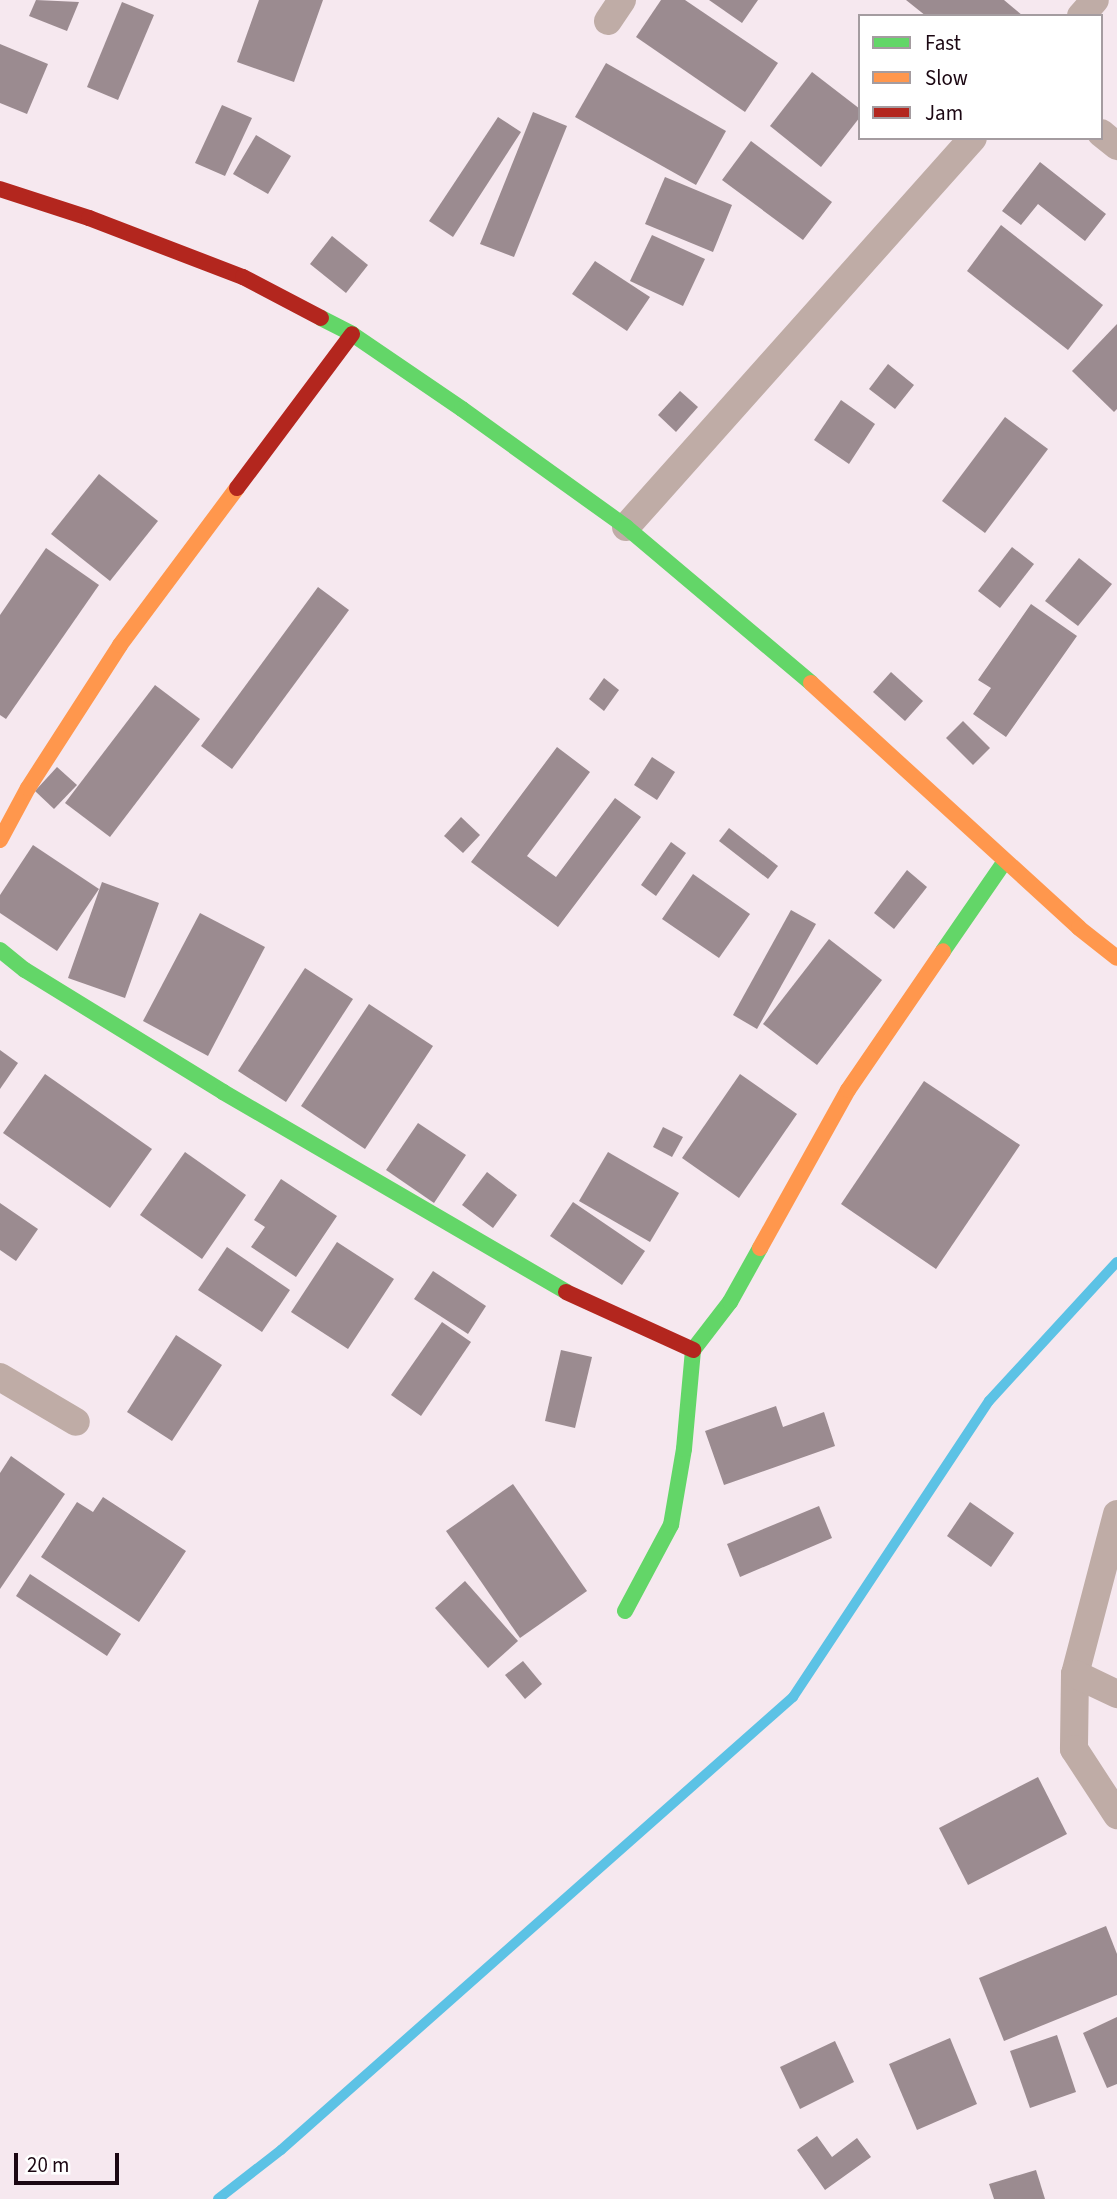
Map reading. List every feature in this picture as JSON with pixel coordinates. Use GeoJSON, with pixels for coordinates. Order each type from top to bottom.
{"type":"FeatureCollection","features":[{"type":"Feature","properties":{"kind":"street"},"geometry":{"type":"LineString","coordinates":[[1083,14],[1095,0]]}},
{"type":"Feature","properties":{"kind":"street"},"geometry":{"type":"LineString","coordinates":[[1103,135],[1117,146]]}},
{"type":"Feature","properties":{"kind":"street"},"geometry":{"type":"LineString","coordinates":[[626,527],[971,140]]}},
{"type":"Feature","properties":{"kind":"street"},"geometry":{"type":"LineString","coordinates":[[0,189],[89,218],[243,277],[352,334],[626,527],[841,708],[1005,861],[1117,958]]}},
{"type":"Feature","properties":{"kind":"street"},"geometry":{"type":"LineString","coordinates":[[0,840],[28,788],[120,645],[352,334]]}},
{"type":"Feature","properties":{"kind":"street"},"geometry":{"type":"LineString","coordinates":[[625,1611],[671,1525],[684,1449],[693,1350],[730,1302],[848,1090],[1005,861]]}},
{"type":"Feature","properties":{"kind":"street"},"geometry":{"type":"LineString","coordinates":[[0,950],[25,970],[223,1092],[555,1287],[693,1350]]}},
{"type":"Feature","properties":{"kind":"street"},"geometry":{"type":"LineString","coordinates":[[0,1377],[76,1422]]}},
{"type":"Feature","properties":{"kind":"street"},"geometry":{"type":"LineString","coordinates":[[1117,1514],[1074,1674],[1074,1749],[1117,1815]]}},
{"type":"Feature","properties":{"kind":"street"},"geometry":{"type":"LineString","coordinates":[[1074,1674],[1117,1694]]}},
{"type":"Feature","properties":{"kind":"building"},"geometry":{"type":"Polygon","coordinates":[[[36,0],[79,2],[67,31],[29,16],[36,0]]]}},
{"type":"Feature","properties":{"kind":"building"},"geometry":{"type":"Polygon","coordinates":[[[259,0],[323,0],[294,82],[237,62],[259,0]]]}},
{"type":"Feature","properties":{"kind":"building"},"geometry":{"type":"Polygon","coordinates":[[[661,0],[685,0],[778,63],[745,112],[636,37],[661,0]]]}},
{"type":"Feature","properties":{"kind":"building"},"geometry":{"type":"Polygon","coordinates":[[[709,0],[758,0],[742,23],[709,0]]]}},
{"type":"Feature","properties":{"kind":"building"},"geometry":{"type":"Polygon","coordinates":[[[906,0],[1004,0],[1021,14],[924,14],[906,0]]]}},
{"type":"Feature","properties":{"kind":"building"},"geometry":{"type":"Polygon","coordinates":[[[122,2],[154,15],[118,100],[87,87],[122,2]]]}},
{"type":"Feature","properties":{"kind":"building"},"geometry":{"type":"Polygon","coordinates":[[[0,44],[48,64],[27,114],[0,103],[0,44]]]}},
{"type":"Feature","properties":{"kind":"building"},"geometry":{"type":"Polygon","coordinates":[[[606,63],[726,131],[696,185],[575,117],[606,63]]]}},
{"type":"Feature","properties":{"kind":"building"},"geometry":{"type":"Polygon","coordinates":[[[812,72],[858,107],[858,120],[821,167],[770,126],[812,72]]]}},
{"type":"Feature","properties":{"kind":"building"},"geometry":{"type":"Polygon","coordinates":[[[222,105],[252,118],[225,176],[195,163],[222,105]]]}},
{"type":"Feature","properties":{"kind":"building"},"geometry":{"type":"Polygon","coordinates":[[[533,112],[567,126],[514,257],[480,244],[533,112]]]}},
{"type":"Feature","properties":{"kind":"building"},"geometry":{"type":"Polygon","coordinates":[[[498,117],[521,132],[453,237],[429,221],[498,117]]]}},
{"type":"Feature","properties":{"kind":"building"},"geometry":{"type":"Polygon","coordinates":[[[256,135],[291,156],[268,194],[233,174],[256,135]]]}},
{"type":"Feature","properties":{"kind":"building"},"geometry":{"type":"Polygon","coordinates":[[[751,141],[832,202],[803,240],[722,180],[751,141]]]}},
{"type":"Feature","properties":{"kind":"building"},"geometry":{"type":"Polygon","coordinates":[[[1040,162],[1106,214],[1085,241],[1038,204],[1021,225],[1002,211],[1040,162]]]}},
{"type":"Feature","properties":{"kind":"building"},"geometry":{"type":"Polygon","coordinates":[[[665,177],[732,205],[713,252],[645,224],[665,177]]]}},
{"type":"Feature","properties":{"kind":"building"},"geometry":{"type":"Polygon","coordinates":[[[1001,225],[1103,305],[1068,350],[967,271],[1001,225]]]}},
{"type":"Feature","properties":{"kind":"building"},"geometry":{"type":"Polygon","coordinates":[[[652,235],[705,259],[683,306],[630,281],[652,235]]]}},
{"type":"Feature","properties":{"kind":"building"},"geometry":{"type":"Polygon","coordinates":[[[332,236],[368,265],[346,293],[310,264],[332,236]]]}},
{"type":"Feature","properties":{"kind":"building"},"geometry":{"type":"Polygon","coordinates":[[[595,261],[650,297],[627,331],[572,294],[595,261]]]}},
{"type":"Feature","properties":{"kind":"building"},"geometry":{"type":"Polygon","coordinates":[[[1117,324],[1117,409],[1114,412],[1072,371],[1117,324]]]}},
{"type":"Feature","properties":{"kind":"building"},"geometry":{"type":"Polygon","coordinates":[[[888,364],[914,385],[895,409],[869,389],[888,364]]]}},
{"type":"Feature","properties":{"kind":"building"},"geometry":{"type":"Polygon","coordinates":[[[680,391],[698,407],[676,432],[658,415],[680,391]]]}},
{"type":"Feature","properties":{"kind":"building"},"geometry":{"type":"Polygon","coordinates":[[[841,400],[875,424],[849,464],[814,440],[841,400]]]}},
{"type":"Feature","properties":{"kind":"building"},"geometry":{"type":"Polygon","coordinates":[[[1005,417],[1048,449],[985,533],[942,501],[1005,417]]]}},
{"type":"Feature","properties":{"kind":"building"},"geometry":{"type":"Polygon","coordinates":[[[99,474],[158,521],[110,581],[51,534],[99,474]]]}},
{"type":"Feature","properties":{"kind":"building"},"geometry":{"type":"Polygon","coordinates":[[[1012,547],[1034,564],[1000,608],[978,591],[1012,547]]]}},
{"type":"Feature","properties":{"kind":"building"},"geometry":{"type":"Polygon","coordinates":[[[46,548],[99,585],[6,719],[0,715],[0,615],[46,548]]]}},
{"type":"Feature","properties":{"kind":"building"},"geometry":{"type":"Polygon","coordinates":[[[1079,558],[1112,584],[1078,626],[1045,601],[1079,558]]]}},
{"type":"Feature","properties":{"kind":"building"},"geometry":{"type":"Polygon","coordinates":[[[318,587],[349,610],[232,769],[201,746],[318,587]]]}},
{"type":"Feature","properties":{"kind":"building"},"geometry":{"type":"Polygon","coordinates":[[[1031,604],[1077,636],[1006,737],[973,714],[991,688],[978,680],[1031,604]]]}},
{"type":"Feature","properties":{"kind":"building"},"geometry":{"type":"Polygon","coordinates":[[[891,672],[923,701],[905,721],[873,692],[891,672]]]}},
{"type":"Feature","properties":{"kind":"building"},"geometry":{"type":"Polygon","coordinates":[[[604,678],[619,690],[604,711],[589,699],[604,678]]]}},
{"type":"Feature","properties":{"kind":"building"},"geometry":{"type":"Polygon","coordinates":[[[155,685],[200,719],[110,837],[65,803],[155,685]]]}},
{"type":"Feature","properties":{"kind":"building"},"geometry":{"type":"Polygon","coordinates":[[[963,721],[990,748],[973,765],[946,738],[963,721]]]}},
{"type":"Feature","properties":{"kind":"building"},"geometry":{"type":"Polygon","coordinates":[[[557,747],[590,772],[527,856],[556,877],[615,798],[641,817],[558,927],[471,862],[557,747]]]}},
{"type":"Feature","properties":{"kind":"building"},"geometry":{"type":"Polygon","coordinates":[[[652,757],[675,772],[657,800],[634,785],[652,757]]]}},
{"type":"Feature","properties":{"kind":"building"},"geometry":{"type":"Polygon","coordinates":[[[57,767],[77,785],[54,809],[35,791],[57,767]]]}},
{"type":"Feature","properties":{"kind":"building"},"geometry":{"type":"Polygon","coordinates":[[[461,817],[480,835],[463,853],[444,836],[461,817]]]}},
{"type":"Feature","properties":{"kind":"building"},"geometry":{"type":"Polygon","coordinates":[[[729,828],[778,866],[768,879],[719,841],[729,828]]]}},
{"type":"Feature","properties":{"kind":"building"},"geometry":{"type":"Polygon","coordinates":[[[671,842],[686,853],[656,896],[641,885],[671,842]]]}},
{"type":"Feature","properties":{"kind":"building"},"geometry":{"type":"Polygon","coordinates":[[[33,845],[99,889],[57,951],[0,913],[0,895],[33,845]]]}},
{"type":"Feature","properties":{"kind":"building"},"geometry":{"type":"Polygon","coordinates":[[[907,870],[927,887],[894,929],[874,913],[907,870]]]}},
{"type":"Feature","properties":{"kind":"building"},"geometry":{"type":"Polygon","coordinates":[[[693,874],[750,914],[719,958],[662,919],[693,874]]]}},
{"type":"Feature","properties":{"kind":"building"},"geometry":{"type":"Polygon","coordinates":[[[102,882],[159,903],[125,998],[68,978],[102,882]]]}},
{"type":"Feature","properties":{"kind":"building"},"geometry":{"type":"Polygon","coordinates":[[[791,910],[816,924],[757,1029],[733,1015],[791,910]]]}},
{"type":"Feature","properties":{"kind":"building"},"geometry":{"type":"Polygon","coordinates":[[[200,913],[265,947],[208,1056],[143,1021],[200,913]]]}},
{"type":"Feature","properties":{"kind":"building"},"geometry":{"type":"Polygon","coordinates":[[[829,939],[882,980],[817,1065],[763,1024],[829,939]]]}},
{"type":"Feature","properties":{"kind":"building"},"geometry":{"type":"Polygon","coordinates":[[[305,968],[353,999],[286,1102],[238,1071],[305,968]]]}},
{"type":"Feature","properties":{"kind":"building"},"geometry":{"type":"Polygon","coordinates":[[[369,1004],[433,1046],[365,1149],[301,1106],[369,1004]]]}},
{"type":"Feature","properties":{"kind":"building"},"geometry":{"type":"Polygon","coordinates":[[[0,1050],[18,1063],[0,1089],[0,1050]]]}},
{"type":"Feature","properties":{"kind":"building"},"geometry":{"type":"Polygon","coordinates":[[[45,1074],[152,1149],[110,1208],[3,1133],[45,1074]]]}},
{"type":"Feature","properties":{"kind":"building"},"geometry":{"type":"Polygon","coordinates":[[[740,1074],[797,1114],[739,1198],[682,1158],[740,1074]]]}},
{"type":"Feature","properties":{"kind":"building"},"geometry":{"type":"Polygon","coordinates":[[[924,1081],[1020,1145],[936,1269],[841,1204],[924,1081]]]}},
{"type":"Feature","properties":{"kind":"building"},"geometry":{"type":"Polygon","coordinates":[[[418,1123],[466,1155],[434,1203],[386,1170],[418,1123]]]}},
{"type":"Feature","properties":{"kind":"building"},"geometry":{"type":"Polygon","coordinates":[[[663,1127],[683,1137],[672,1157],[653,1147],[663,1127]]]}},
{"type":"Feature","properties":{"kind":"building"},"geometry":{"type":"Polygon","coordinates":[[[185,1152],[246,1195],[202,1259],[140,1215],[185,1152]]]}},
{"type":"Feature","properties":{"kind":"building"},"geometry":{"type":"Polygon","coordinates":[[[608,1152],[679,1193],[650,1242],[579,1201],[608,1152]]]}},
{"type":"Feature","properties":{"kind":"building"},"geometry":{"type":"Polygon","coordinates":[[[487,1172],[517,1195],[493,1228],[462,1205],[487,1172]]]}},
{"type":"Feature","properties":{"kind":"building"},"geometry":{"type":"Polygon","coordinates":[[[281,1179],[337,1216],[296,1277],[251,1247],[265,1227],[254,1220],[281,1179]]]}},
{"type":"Feature","properties":{"kind":"building"},"geometry":{"type":"Polygon","coordinates":[[[573,1202],[645,1251],[622,1285],[550,1236],[573,1202]]]}},
{"type":"Feature","properties":{"kind":"building"},"geometry":{"type":"Polygon","coordinates":[[[0,1203],[38,1229],[16,1261],[0,1250],[0,1203]]]}},
{"type":"Feature","properties":{"kind":"building"},"geometry":{"type":"Polygon","coordinates":[[[337,1242],[394,1279],[348,1349],[291,1312],[337,1242]]]}},
{"type":"Feature","properties":{"kind":"building"},"geometry":{"type":"Polygon","coordinates":[[[227,1247],[290,1290],[262,1332],[198,1290],[227,1247]]]}},
{"type":"Feature","properties":{"kind":"building"},"geometry":{"type":"Polygon","coordinates":[[[433,1271],[486,1306],[468,1334],[414,1299],[433,1271]]]}},
{"type":"Feature","properties":{"kind":"building"},"geometry":{"type":"Polygon","coordinates":[[[442,1322],[471,1342],[421,1416],[391,1395],[442,1322]]]}},
{"type":"Feature","properties":{"kind":"building"},"geometry":{"type":"Polygon","coordinates":[[[176,1335],[222,1365],[172,1441],[127,1412],[176,1335]]]}},
{"type":"Feature","properties":{"kind":"building"},"geometry":{"type":"Polygon","coordinates":[[[561,1350],[592,1357],[575,1428],[545,1421],[561,1350]]]}},
{"type":"Feature","properties":{"kind":"building"},"geometry":{"type":"Polygon","coordinates":[[[776,1406],[783,1427],[824,1412],[835,1446],[724,1485],[705,1431],[776,1406]]]}},
{"type":"Feature","properties":{"kind":"building"},"geometry":{"type":"Polygon","coordinates":[[[11,1456],[65,1494],[0,1589],[0,1473],[11,1456]]]}},
{"type":"Feature","properties":{"kind":"building"},"geometry":{"type":"Polygon","coordinates":[[[513,1484],[587,1591],[520,1638],[446,1531],[513,1484]]]}},
{"type":"Feature","properties":{"kind":"building"},"geometry":{"type":"Polygon","coordinates":[[[103,1497],[186,1551],[139,1622],[41,1557],[77,1502],[93,1512],[103,1497]]]}},
{"type":"Feature","properties":{"kind":"building"},"geometry":{"type":"Polygon","coordinates":[[[970,1502],[1014,1533],[991,1567],[947,1536],[970,1502]]]}},
{"type":"Feature","properties":{"kind":"building"},"geometry":{"type":"Polygon","coordinates":[[[819,1506],[832,1538],[740,1577],[727,1544],[819,1506]]]}},
{"type":"Feature","properties":{"kind":"building"},"geometry":{"type":"Polygon","coordinates":[[[30,1574],[121,1634],[107,1656],[16,1596],[30,1574]]]}},
{"type":"Feature","properties":{"kind":"building"},"geometry":{"type":"Polygon","coordinates":[[[465,1581],[518,1641],[488,1668],[435,1608],[465,1581]]]}},
{"type":"Feature","properties":{"kind":"building"},"geometry":{"type":"Polygon","coordinates":[[[523,1661],[542,1684],[525,1699],[505,1675],[523,1661]]]}},
{"type":"Feature","properties":{"kind":"building"},"geometry":{"type":"Polygon","coordinates":[[[1038,1777],[1067,1834],[968,1885],[939,1828],[1038,1777]]]}},
{"type":"Feature","properties":{"kind":"building"},"geometry":{"type":"Polygon","coordinates":[[[1106,1926],[1117,1954],[1117,1995],[1004,2041],[979,1978],[1106,1926]]]}},
{"type":"Feature","properties":{"kind":"building"},"geometry":{"type":"Polygon","coordinates":[[[1117,2017],[1117,2084],[1107,2088],[1083,2033],[1117,2017]]]}},
{"type":"Feature","properties":{"kind":"building"},"geometry":{"type":"Polygon","coordinates":[[[1057,2035],[1076,2092],[1030,2108],[1010,2051],[1057,2035]]]}},
{"type":"Feature","properties":{"kind":"building"},"geometry":{"type":"Polygon","coordinates":[[[950,2038],[977,2104],[917,2130],[889,2064],[950,2038]]]}},
{"type":"Feature","properties":{"kind":"building"},"geometry":{"type":"Polygon","coordinates":[[[835,2041],[854,2082],[800,2109],[780,2067],[835,2041]]]}},
{"type":"Feature","properties":{"kind":"building"},"geometry":{"type":"Polygon","coordinates":[[[817,2136],[832,2157],[857,2138],[871,2157],[825,2190],[797,2150],[817,2136]]]}},
{"type":"Feature","properties":{"kind":"building"},"geometry":{"type":"Polygon","coordinates":[[[1036,2170],[1045,2199],[994,2199],[989,2184],[1036,2170]]]}},
{"type":"Feature","properties":{"kind":"waterway"},"geometry":{"type":"LineString","coordinates":[[218,2199],[281,2150],[793,1697],[989,1401],[1117,1262]]}},
{"type":"Feature","properties":{"kind":"traffic: fast"},"geometry":{"type":"LineString","coordinates":[[321,318],[352,334],[462,409],[626,527],[811,683]]}},
{"type":"Feature","properties":{"kind":"traffic: fast"},"geometry":{"type":"LineString","coordinates":[[943,951],[1005,861]]}},
{"type":"Feature","properties":{"kind":"traffic: fast"},"geometry":{"type":"LineString","coordinates":[[0,950],[25,970],[223,1092],[566,1292]]}},
{"type":"Feature","properties":{"kind":"traffic: fast"},"geometry":{"type":"LineString","coordinates":[[625,1611],[671,1525],[684,1449],[693,1350],[730,1302],[760,1248]]}},
{"type":"Feature","properties":{"kind":"traffic: slow"},"geometry":{"type":"LineString","coordinates":[[0,840],[28,788],[120,645],[237,488]]}},
{"type":"Feature","properties":{"kind":"traffic: slow"},"geometry":{"type":"LineString","coordinates":[[811,683],[1079,928],[1117,958]]}},
{"type":"Feature","properties":{"kind":"traffic: slow"},"geometry":{"type":"LineString","coordinates":[[760,1248],[848,1090],[943,951]]}},
{"type":"Feature","properties":{"kind":"traffic: jam"},"geometry":{"type":"LineString","coordinates":[[0,189],[89,218],[243,277],[321,318]]}},
{"type":"Feature","properties":{"kind":"traffic: jam"},"geometry":{"type":"LineString","coordinates":[[237,488],[352,334]]}},
{"type":"Feature","properties":{"kind":"traffic: jam"},"geometry":{"type":"LineString","coordinates":[[566,1292],[693,1350]]}}]}
